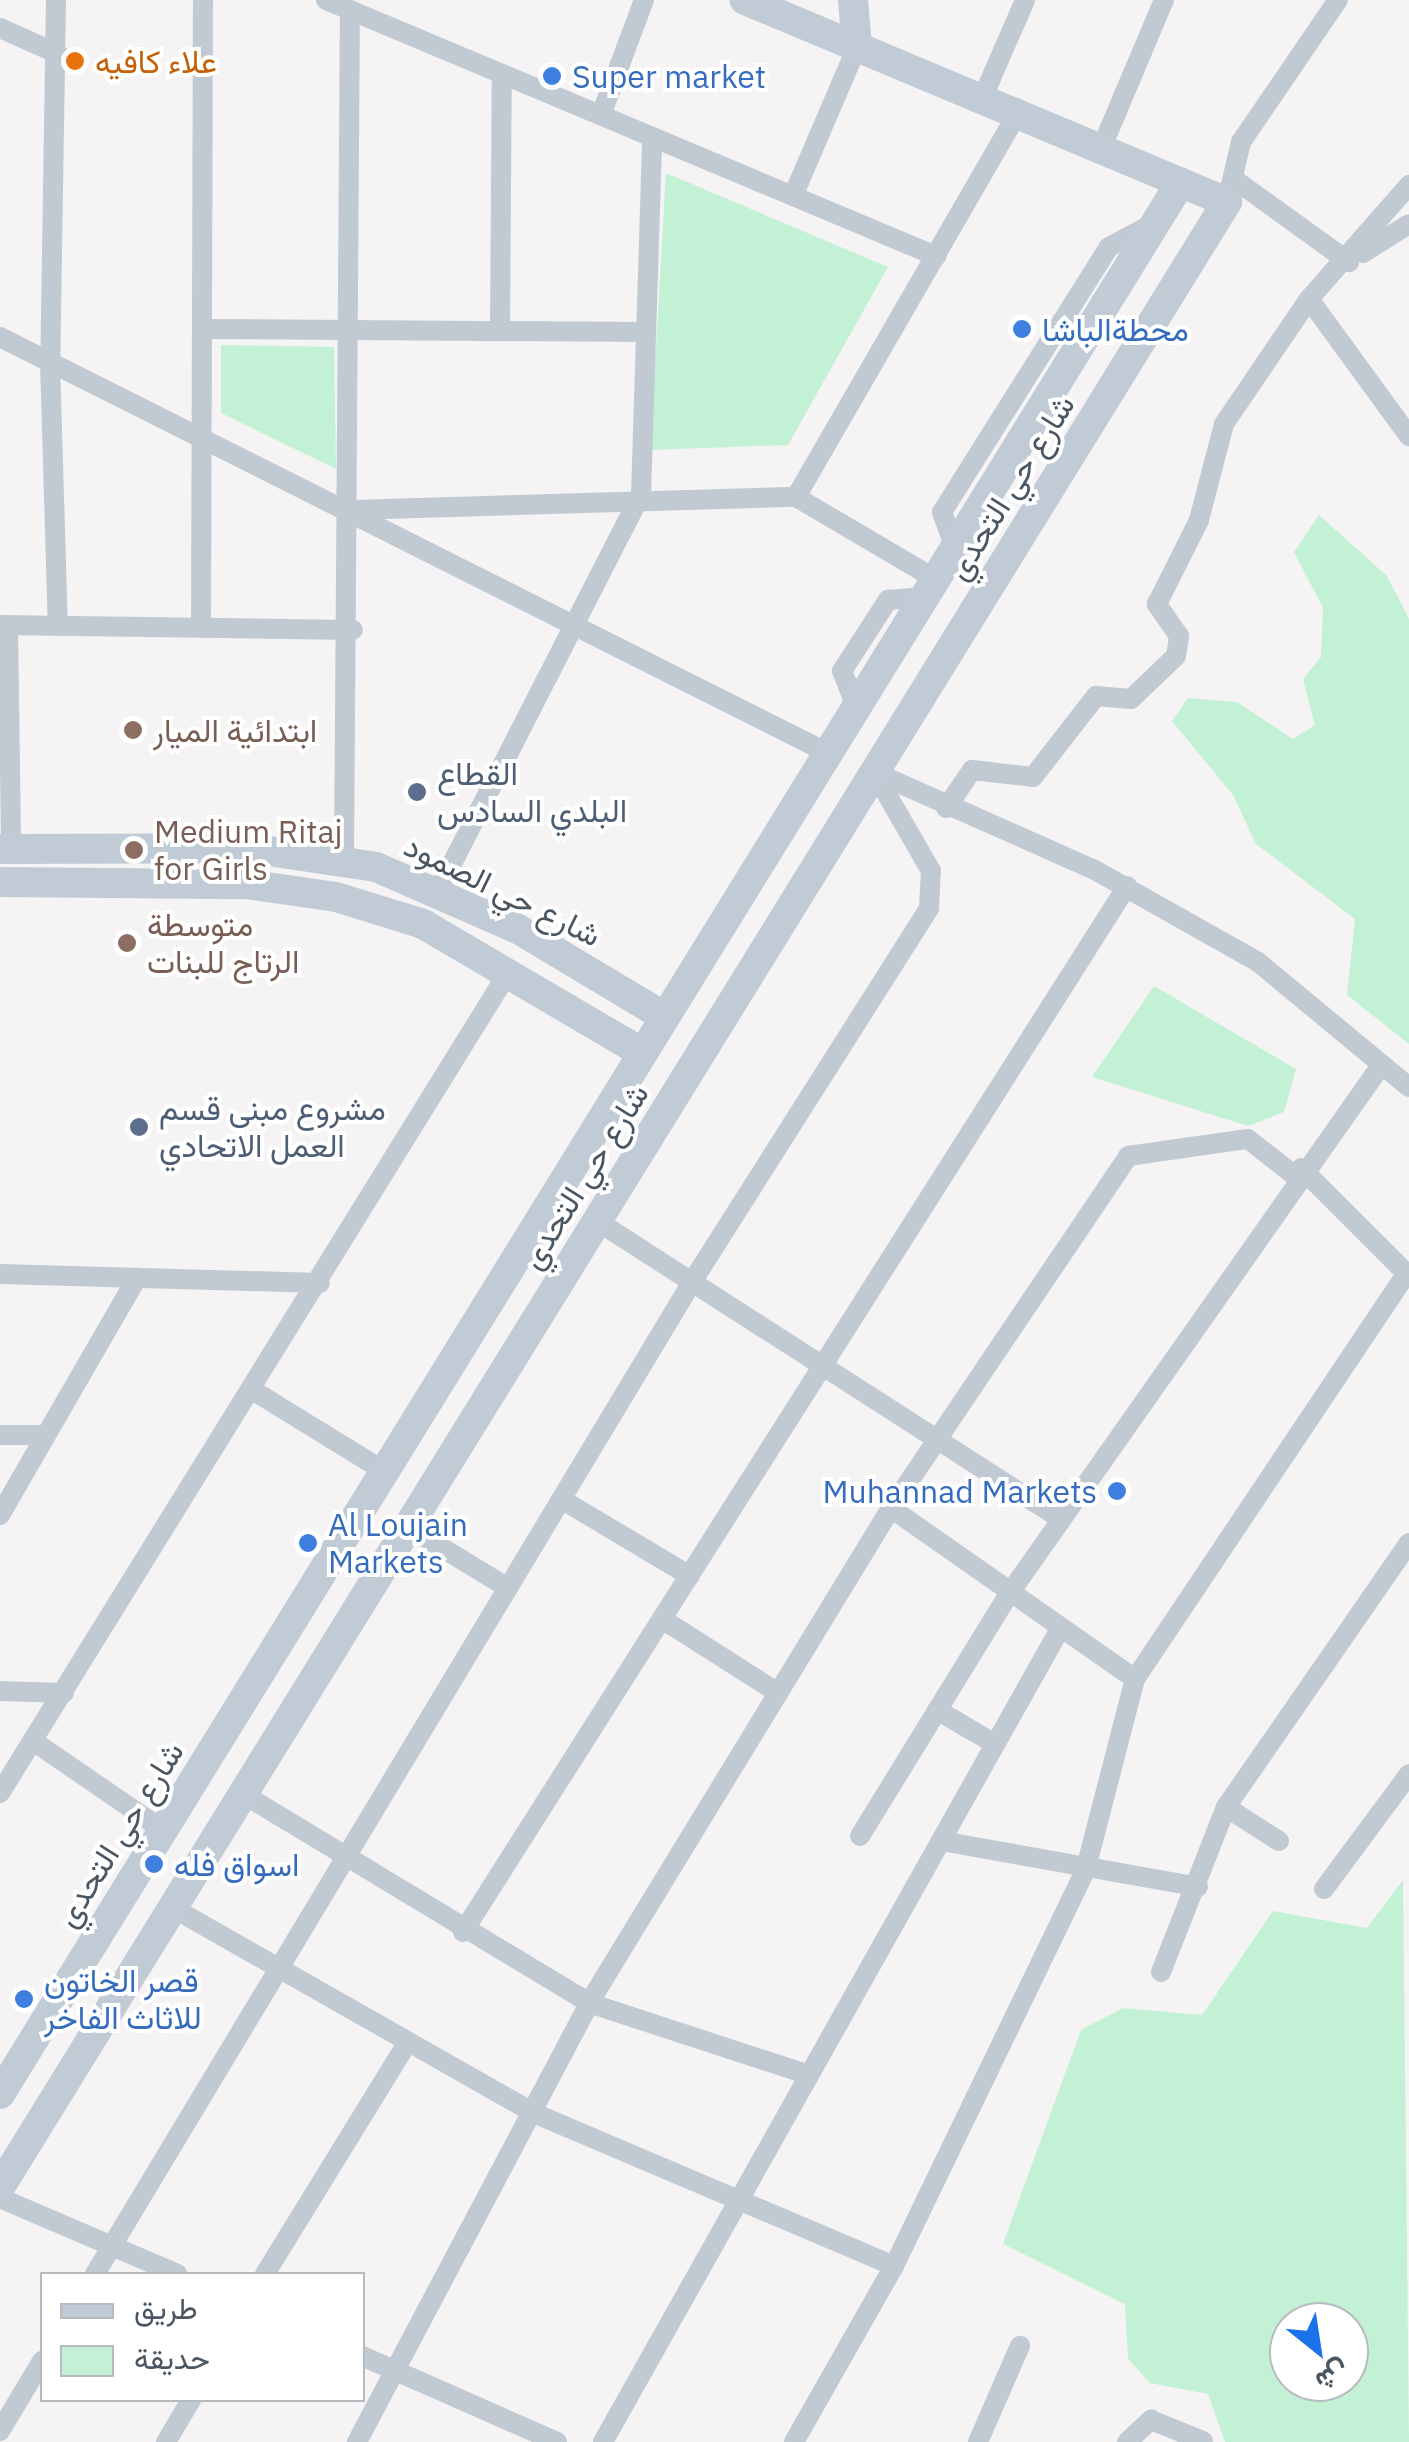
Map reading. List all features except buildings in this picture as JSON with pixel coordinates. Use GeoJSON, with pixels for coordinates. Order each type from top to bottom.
{"type":"FeatureCollection","features":[{"type":"Feature","properties":{"kind":"main road"},"geometry":{"type":"LineString","coordinates":[[745,0],[1181,182],[1232,192]]}},
{"type":"Feature","properties":{"kind":"main road"},"geometry":{"type":"LineString","coordinates":[[828,34],[842,0]]}},
{"type":"Feature","properties":{"kind":"main road"},"geometry":{"type":"LineString","coordinates":[[853,0],[857,46]]}},
{"type":"Feature","properties":{"kind":"main road","name":"شارع حي التحدي"},"geometry":{"type":"LineString","coordinates":[[0,2094],[1181,182]]}},
{"type":"Feature","properties":{"kind":"main road","name":"شارع حي التحدي"},"geometry":{"type":"LineString","coordinates":[[0,2187],[1232,192]]}},
{"type":"Feature","properties":{"kind":"main road"},"geometry":{"type":"LineString","coordinates":[[1086,336],[1092,368],[1112,372],[1129,360]]}},
{"type":"Feature","properties":{"kind":"main road"},"geometry":{"type":"LineString","coordinates":[[1045,402],[1061,390],[1082,392],[1091,424]]}},
{"type":"Feature","properties":{"kind":"main road"},"geometry":{"type":"LineString","coordinates":[[776,838],[780,871],[800,876],[817,865]]}},
{"type":"Feature","properties":{"kind":"main road","name":"شارع حي الصمود"},"geometry":{"type":"LineString","coordinates":[[6,849],[248,848],[344,859],[438,891],[588,970],[665,1016]]}},
{"type":"Feature","properties":{"kind":"main road"},"geometry":{"type":"LineString","coordinates":[[0,882],[292,889],[423,924],[643,1053]]}},
{"type":"Feature","properties":{"kind":"main road"},"geometry":{"type":"LineString","coordinates":[[727,917],[744,906],[764,911],[768,944]]}},
{"type":"Feature","properties":{"kind":"main road"},"geometry":{"type":"LineString","coordinates":[[566,1006],[590,991],[588,970]]}},
{"type":"Feature","properties":{"kind":"street"},"geometry":{"type":"LineString","coordinates":[[56,0],[50,362],[58,626]]}},
{"type":"Feature","properties":{"kind":"street"},"geometry":{"type":"LineString","coordinates":[[201,628],[198,435],[204,330],[202,0]]}},
{"type":"Feature","properties":{"kind":"street"},"geometry":{"type":"LineString","coordinates":[[326,0],[936,256]]}},
{"type":"Feature","properties":{"kind":"street"},"geometry":{"type":"LineString","coordinates":[[601,115],[644,0]]}},
{"type":"Feature","properties":{"kind":"street"},"geometry":{"type":"LineString","coordinates":[[982,99],[1025,0]]}},
{"type":"Feature","properties":{"kind":"street"},"geometry":{"type":"LineString","coordinates":[[1102,148],[1164,0]]}},
{"type":"Feature","properties":{"kind":"street"},"geometry":{"type":"LineString","coordinates":[[1338,0],[1241,142],[1232,192],[1349,262]]}},
{"type":"Feature","properties":{"kind":"street"},"geometry":{"type":"LineString","coordinates":[[344,859],[353,630],[348,510],[352,330],[350,10]]}},
{"type":"Feature","properties":{"kind":"street"},"geometry":{"type":"LineString","coordinates":[[0,28],[58,54]]}},
{"type":"Feature","properties":{"kind":"street"},"geometry":{"type":"LineString","coordinates":[[793,196],[857,46]]}},
{"type":"Feature","properties":{"kind":"street"},"geometry":{"type":"LineString","coordinates":[[500,331],[502,74]]}},
{"type":"Feature","properties":{"kind":"street"},"geometry":{"type":"LineString","coordinates":[[796,497],[1018,113]]}},
{"type":"Feature","properties":{"kind":"street"},"geometry":{"type":"LineString","coordinates":[[438,891],[641,496],[652,137]]}},
{"type":"Feature","properties":{"kind":"street"},"geometry":{"type":"LineString","coordinates":[[946,808],[972,770],[1033,777],[1096,696],[1130,699],[1176,656],[1179,636],[1157,604],[1199,520],[1218,441],[1309,300],[1349,262],[1409,185]]}},
{"type":"Feature","properties":{"kind":"street"},"geometry":{"type":"LineString","coordinates":[[954,548],[942,512],[1109,247],[1156,222]]}},
{"type":"Feature","properties":{"kind":"street"},"geometry":{"type":"LineString","coordinates":[[1349,262],[1409,224]]}},
{"type":"Feature","properties":{"kind":"street"},"geometry":{"type":"LineString","coordinates":[[1309,300],[1409,436]]}},
{"type":"Feature","properties":{"kind":"street"},"geometry":{"type":"LineString","coordinates":[[204,330],[646,332]]}},
{"type":"Feature","properties":{"kind":"street"},"geometry":{"type":"LineString","coordinates":[[0,338],[576,622],[828,753]]}},
{"type":"Feature","properties":{"kind":"street"},"geometry":{"type":"LineString","coordinates":[[348,510],[641,496],[796,497],[930,588]]}},
{"type":"Feature","properties":{"kind":"street"},"geometry":{"type":"LineString","coordinates":[[6,849],[4,625],[353,630]]}},
{"type":"Feature","properties":{"kind":"street"},"geometry":{"type":"LineString","coordinates":[[874,772],[946,808],[1127,886],[1258,962],[1380,1067],[1409,1087]]}},
{"type":"Feature","properties":{"kind":"street"},"geometry":{"type":"LineString","coordinates":[[96,2272],[692,1282],[932,899],[931,872],[874,772]]}},
{"type":"Feature","properties":{"kind":"street"},"geometry":{"type":"LineString","coordinates":[[464,1932],[1127,886]]}},
{"type":"Feature","properties":{"kind":"street"},"geometry":{"type":"LineString","coordinates":[[0,1794],[254,1392],[509,971]]}},
{"type":"Feature","properties":{"kind":"street"},"geometry":{"type":"LineString","coordinates":[[860,1836],[1009,1594],[1298,1172],[1380,1067]]}},
{"type":"Feature","properties":{"kind":"street"},"geometry":{"type":"LineString","coordinates":[[357,2442],[536,2114],[590,2002],[933,1437],[1128,1156],[1248,1139],[1298,1172],[1408,1274],[1135,1679],[1086,1868],[894,2266],[794,2442]]}},
{"type":"Feature","properties":{"kind":"street"},"geometry":{"type":"LineString","coordinates":[[597,1221],[825,1362],[1061,1520]]}},
{"type":"Feature","properties":{"kind":"street"},"geometry":{"type":"LineString","coordinates":[[0,1274],[320,1283]]}},
{"type":"Feature","properties":{"kind":"street"},"geometry":{"type":"LineString","coordinates":[[0,1515],[137,1278]]}},
{"type":"Feature","properties":{"kind":"street"},"geometry":{"type":"LineString","coordinates":[[254,1392],[384,1471]]}},
{"type":"Feature","properties":{"kind":"street"},"geometry":{"type":"LineString","coordinates":[[0,1435],[45,1435]]}},
{"type":"Feature","properties":{"kind":"street"},"geometry":{"type":"LineString","coordinates":[[561,1500],[690,1576]]}},
{"type":"Feature","properties":{"kind":"street"},"geometry":{"type":"LineString","coordinates":[[891,1508],[1135,1679]]}},
{"type":"Feature","properties":{"kind":"street"},"geometry":{"type":"LineString","coordinates":[[408,1527],[508,1588]]}},
{"type":"Feature","properties":{"kind":"street"},"geometry":{"type":"LineString","coordinates":[[1162,1972],[1226,1808],[1409,1543]]}},
{"type":"Feature","properties":{"kind":"street"},"geometry":{"type":"LineString","coordinates":[[662,1619],[778,1693]]}},
{"type":"Feature","properties":{"kind":"street"},"geometry":{"type":"LineString","coordinates":[[603,2442],[1060,1629]]}},
{"type":"Feature","properties":{"kind":"street"},"geometry":{"type":"LineString","coordinates":[[0,1690],[64,1693]]}},
{"type":"Feature","properties":{"kind":"street"},"geometry":{"type":"LineString","coordinates":[[938,1710],[995,1744]]}},
{"type":"Feature","properties":{"kind":"street"},"geometry":{"type":"LineString","coordinates":[[33,1741],[163,1830]]}},
{"type":"Feature","properties":{"kind":"street"},"geometry":{"type":"LineString","coordinates":[[1324,1889],[1409,1774]]}},
{"type":"Feature","properties":{"kind":"street"},"geometry":{"type":"LineString","coordinates":[[243,1794],[464,1932],[590,2002],[810,2074]]}},
{"type":"Feature","properties":{"kind":"street"},"geometry":{"type":"LineString","coordinates":[[1226,1808],[1279,1840]]}},
{"type":"Feature","properties":{"kind":"street"},"geometry":{"type":"LineString","coordinates":[[941,1841],[1198,1887]]}},
{"type":"Feature","properties":{"kind":"street"},"geometry":{"type":"LineString","coordinates":[[173,1908],[406,2045],[536,2114],[894,2266]]}},
{"type":"Feature","properties":{"kind":"street"},"geometry":{"type":"LineString","coordinates":[[267,2272],[406,2045]]}},
{"type":"Feature","properties":{"kind":"street"},"geometry":{"type":"LineString","coordinates":[[0,2198],[173,2272]]}},
{"type":"Feature","properties":{"kind":"street"},"geometry":{"type":"LineString","coordinates":[[978,2442],[1020,2346]]}},
{"type":"Feature","properties":{"kind":"street"},"geometry":{"type":"LineString","coordinates":[[365,2357],[557,2442]]}},
{"type":"Feature","properties":{"kind":"street"},"geometry":{"type":"LineString","coordinates":[[0,2431],[40,2364]]}},
{"type":"Feature","properties":{"kind":"street"},"geometry":{"type":"LineString","coordinates":[[166,2442],[191,2402]]}},
{"type":"Feature","properties":{"kind":"street"},"geometry":{"type":"LineString","coordinates":[[1126,2442],[1151,2420],[1203,2441]]}},
{"type":"Feature","properties":{"kind":"green space"},"geometry":{"type":"Polygon","coordinates":[[[666,173],[888,267],[788,445],[650,450],[666,173]]]}},
{"type":"Feature","properties":{"kind":"green space"},"geometry":{"type":"Polygon","coordinates":[[[221,345],[334,347],[336,469],[221,413],[221,345]]]}},
{"type":"Feature","properties":{"kind":"green space"},"geometry":{"type":"Polygon","coordinates":[[[1319,515],[1387,576],[1409,619],[1409,1044],[1347,995],[1355,919],[1256,844],[1233,795],[1172,721],[1188,698],[1237,702],[1293,739],[1315,725],[1303,679],[1321,657],[1323,608],[1294,552],[1319,515]]]}},
{"type":"Feature","properties":{"kind":"green space"},"geometry":{"type":"Polygon","coordinates":[[[1154,986],[1296,1069],[1284,1112],[1248,1126],[1092,1077],[1154,986]]]}},
{"type":"Feature","properties":{"kind":"green space"},"geometry":{"type":"Polygon","coordinates":[[[1403,1880],[1409,2442],[1225,2442],[1208,2394],[1150,2383],[1128,2359],[1125,2304],[1003,2244],[1081,2030],[1123,2008],[1202,2015],[1273,1911],[1367,1928],[1403,1880]]]}},
{"type":"Feature","properties":{"kind":"place","name":"علاء كافيه"},"geometry":{"type":"Point","coordinates":[75,61]}},
{"type":"Feature","properties":{"kind":"place","name":"Super market"},"geometry":{"type":"Point","coordinates":[552,76]}},
{"type":"Feature","properties":{"kind":"place","name":"محطةالباشا"},"geometry":{"type":"Point","coordinates":[1022,329]}},
{"type":"Feature","properties":{"kind":"place","name":"ابتدائية الميار"},"geometry":{"type":"Point","coordinates":[133,730]}},
{"type":"Feature","properties":{"kind":"place","name":"القطاع البلدي السادس"},"geometry":{"type":"Point","coordinates":[417,792]}},
{"type":"Feature","properties":{"kind":"place","name":"Medium Ritaj for Girls"},"geometry":{"type":"Point","coordinates":[134,850]}},
{"type":"Feature","properties":{"kind":"place","name":"متوسطة الرتاج للبنات"},"geometry":{"type":"Point","coordinates":[127,943]}},
{"type":"Feature","properties":{"kind":"place","name":"مشروع مبنى قسم العمل الاتحادي"},"geometry":{"type":"Point","coordinates":[139,1127]}},
{"type":"Feature","properties":{"kind":"place","name":"Muhannad Markets"},"geometry":{"type":"Point","coordinates":[1117,1491]}},
{"type":"Feature","properties":{"kind":"place","name":"Al Loujain Markets"},"geometry":{"type":"Point","coordinates":[308,1543]}},
{"type":"Feature","properties":{"kind":"place","name":"اسواق فله"},"geometry":{"type":"Point","coordinates":[154,1864]}},
{"type":"Feature","properties":{"kind":"place","name":"قصر الخاتون للاثاث الفاخر"},"geometry":{"type":"Point","coordinates":[24,1999]}}]}
